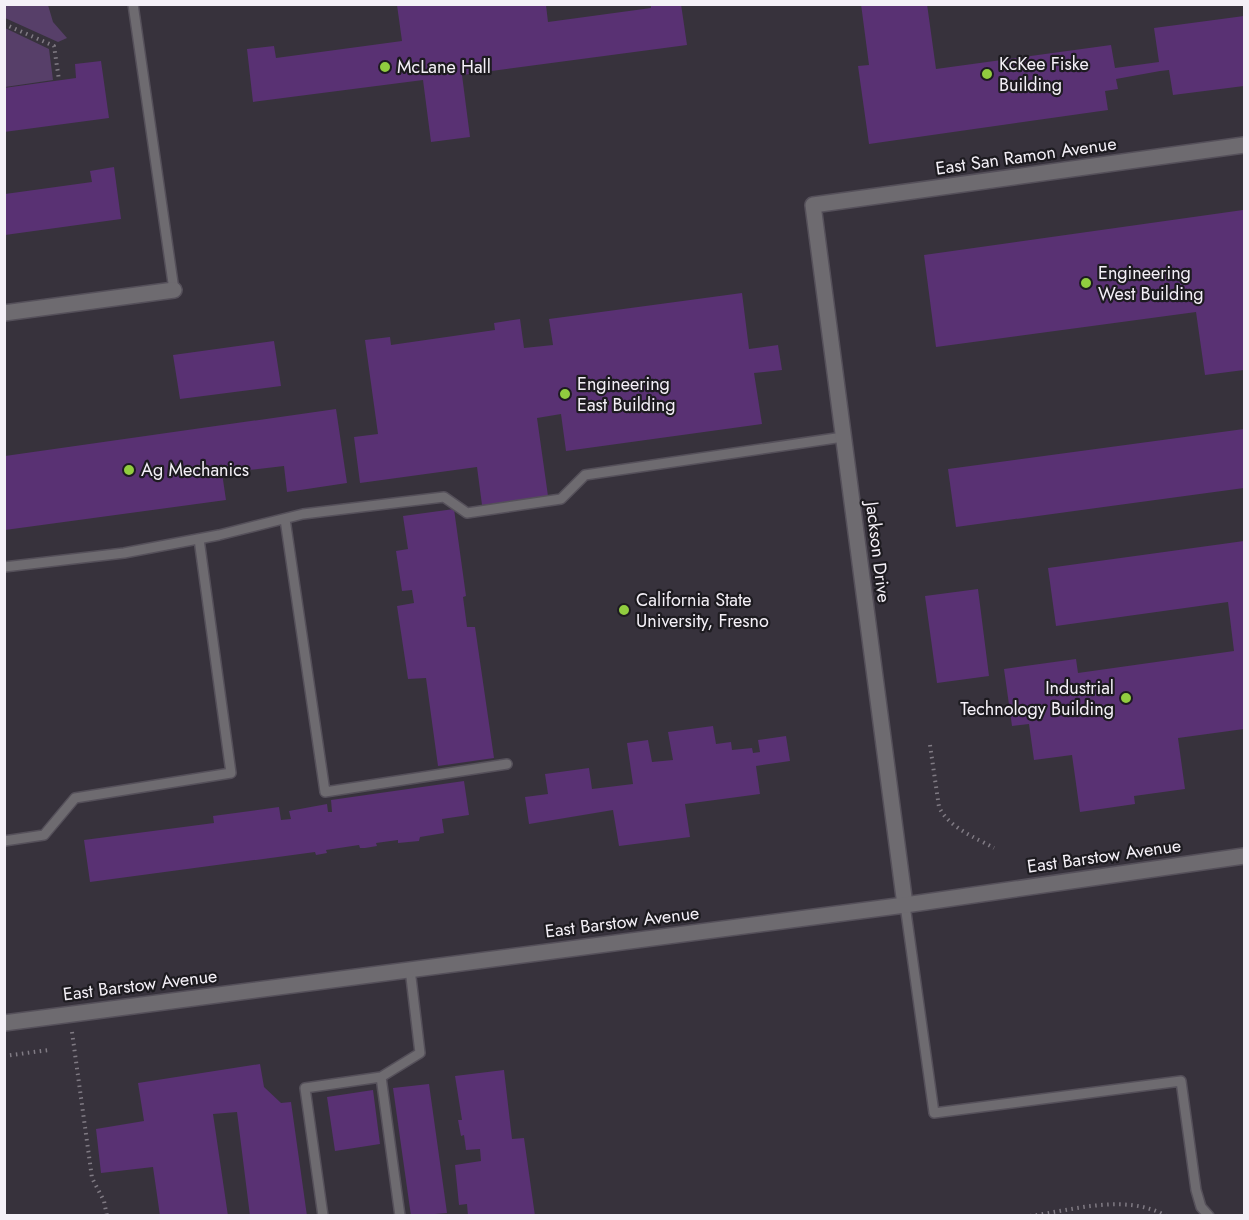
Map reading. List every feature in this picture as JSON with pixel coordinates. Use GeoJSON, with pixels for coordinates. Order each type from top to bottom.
{"type":"FeatureCollection","features":[{"type":"Feature","properties":{"kind":"street","name":"East San Ramon Avenue"},"geometry":{"type":"LineString","coordinates":[[813,205],[1245,145]]}},
{"type":"Feature","properties":{"kind":"street","name":"Jackson Drive"},"geometry":{"type":"LineString","coordinates":[[813,205],[905,904]]}},
{"type":"Feature","properties":{"kind":"street"},"geometry":{"type":"LineString","coordinates":[[4,313],[174,290]]}},
{"type":"Feature","properties":{"kind":"street","name":"East Barstow Avenue"},"geometry":{"type":"LineString","coordinates":[[4,1023],[905,904],[1245,856]]}},
{"type":"Feature","properties":{"kind":"lane"},"geometry":{"type":"LineString","coordinates":[[133,4],[174,290]]}},
{"type":"Feature","properties":{"kind":"lane"},"geometry":{"type":"LineString","coordinates":[[4,567],[124,553],[303,514],[444,497],[467,513],[504,508],[561,499],[585,475],[843,437]]}},
{"type":"Feature","properties":{"kind":"lane"},"geometry":{"type":"LineString","coordinates":[[285,519],[325,792],[507,764]]}},
{"type":"Feature","properties":{"kind":"lane"},"geometry":{"type":"LineString","coordinates":[[4,841],[44,836],[75,798],[231,773],[199,538]]}},
{"type":"Feature","properties":{"kind":"lane"},"geometry":{"type":"LineString","coordinates":[[905,904],[934,1113],[1181,1081],[1194,1182],[1201,1207],[1209,1215]]}},
{"type":"Feature","properties":{"kind":"lane"},"geometry":{"type":"LineString","coordinates":[[323,1215],[305,1088],[381,1077],[420,1053],[410,969]]}},
{"type":"Feature","properties":{"kind":"lane"},"geometry":{"type":"LineString","coordinates":[[381,1077],[400,1215]]}},
{"type":"Feature","properties":{"kind":"path"},"geometry":{"type":"LineString","coordinates":[[4,24],[54,46],[59,80]]}},
{"type":"Feature","properties":{"kind":"path"},"geometry":{"type":"LineString","coordinates":[[930,745],[942,814],[994,849]]}},
{"type":"Feature","properties":{"kind":"path"},"geometry":{"type":"LineString","coordinates":[[70,1014],[92,1178],[104,1201],[107,1215]]}},
{"type":"Feature","properties":{"kind":"path"},"geometry":{"type":"LineString","coordinates":[[4,1056],[49,1050]]}},
{"type":"Feature","properties":{"kind":"path"},"geometry":{"type":"LineString","coordinates":[[1030,1215],[1118,1203],[1139,1205],[1166,1215]]}},
{"type":"Feature","properties":{"kind":"shaded area"},"geometry":{"type":"Polygon","coordinates":[[[5,4],[48,5],[53,22],[67,38],[58,42],[5,18],[5,4]]]}},
{"type":"Feature","properties":{"kind":"shaded area"},"geometry":{"type":"Polygon","coordinates":[[[5,28],[49,49],[53,80],[5,87],[5,28]]]}},
{"type":"Feature","properties":{"kind":"building","name":"McLane Hall"},"geometry":{"type":"Polygon","coordinates":[[[651,4],[681,4],[687,45],[462,75],[470,137],[431,142],[423,80],[253,102],[247,49],[274,46],[276,58],[402,41],[397,5],[546,5],[548,22],[651,8],[651,4]]]}},
{"type":"Feature","properties":{"kind":"building","name":"KcKee Fiske Building"},"geometry":{"type":"Polygon","coordinates":[[[861,4],[927,4],[936,69],[1111,45],[1115,68],[1159,62],[1154,28],[1244,16],[1244,86],[1173,95],[1169,70],[1160,71],[1116,79],[1118,89],[1105,91],[1108,110],[869,144],[858,66],[869,65],[861,4]]]}},
{"type":"Feature","properties":{"kind":"building"},"geometry":{"type":"Polygon","coordinates":[[[101,61],[109,118],[4,132],[4,88],[76,78],[75,64],[101,61]]]}},
{"type":"Feature","properties":{"kind":"building"},"geometry":{"type":"Polygon","coordinates":[[[114,167],[121,219],[5,235],[5,194],[92,182],[90,171],[114,167]]]}},
{"type":"Feature","properties":{"kind":"building","name":"Engineering West Building"},"geometry":{"type":"Polygon","coordinates":[[[1243,210],[1244,370],[1205,375],[1196,312],[936,347],[924,255],[1243,210]]]}},
{"type":"Feature","properties":{"kind":"building","name":"Engineering East Building"},"geometry":{"type":"Polygon","coordinates":[[[742,293],[749,349],[778,345],[782,370],[754,373],[762,424],[566,451],[561,414],[537,418],[548,496],[482,505],[477,467],[360,483],[354,437],[378,434],[365,340],[390,337],[391,345],[495,330],[494,323],[520,319],[524,348],[553,345],[549,319],[742,293]]]}},
{"type":"Feature","properties":{"kind":"building"},"geometry":{"type":"Polygon","coordinates":[[[274,341],[281,386],[180,399],[173,355],[274,341]]]}},
{"type":"Feature","properties":{"kind":"building","name":"Ag Mechanics"},"geometry":{"type":"Polygon","coordinates":[[[336,409],[347,483],[287,492],[284,466],[222,473],[226,500],[5,530],[5,456],[336,409]]]}},
{"type":"Feature","properties":{"kind":"building"},"geometry":{"type":"Polygon","coordinates":[[[1244,429],[1244,488],[956,527],[948,469],[1244,429]]]}},
{"type":"Feature","properties":{"kind":"building"},"geometry":{"type":"Polygon","coordinates":[[[454,509],[466,596],[463,597],[467,627],[475,627],[494,758],[438,766],[426,678],[408,679],[397,606],[414,603],[412,590],[402,591],[396,551],[408,549],[403,516],[454,509]]]}},
{"type":"Feature","properties":{"kind":"building","name":"Industrial Technology Building"},"geometry":{"type":"Polygon","coordinates":[[[1244,541],[1244,729],[1178,738],[1185,789],[1134,796],[1135,804],[1080,812],[1072,755],[1034,760],[1029,724],[1012,726],[1004,669],[1076,659],[1078,673],[1234,651],[1228,602],[1056,626],[1048,568],[1244,541]]]}},
{"type":"Feature","properties":{"kind":"building"},"geometry":{"type":"Polygon","coordinates":[[[978,589],[989,676],[937,683],[925,596],[978,589]]]}},
{"type":"Feature","properties":{"kind":"building"},"geometry":{"type":"Polygon","coordinates":[[[713,726],[716,744],[731,742],[732,750],[752,748],[753,753],[760,752],[758,740],[786,736],[790,761],[756,766],[760,794],[685,804],[690,837],[619,846],[613,810],[529,824],[525,797],[548,794],[545,774],[589,768],[592,789],[633,784],[627,743],[648,740],[652,762],[673,760],[668,732],[713,726]]]}},
{"type":"Feature","properties":{"kind":"building"},"geometry":{"type":"Polygon","coordinates":[[[464,781],[469,815],[442,819],[444,833],[420,837],[419,841],[398,843],[398,840],[376,843],[377,846],[365,848],[360,848],[359,845],[326,850],[327,853],[316,855],[315,852],[90,882],[84,840],[214,823],[213,816],[279,807],[281,820],[291,819],[289,811],[327,804],[328,812],[332,812],[331,800],[464,781]]]}},
{"type":"Feature","properties":{"kind":"building"},"geometry":{"type":"Polygon","coordinates":[[[260,1064],[264,1087],[281,1103],[291,1102],[307,1216],[250,1216],[237,1112],[213,1114],[228,1216],[160,1216],[153,1167],[101,1173],[96,1129],[144,1121],[138,1083],[260,1064]]]}},
{"type":"Feature","properties":{"kind":"building"},"geometry":{"type":"Polygon","coordinates":[[[504,1070],[512,1139],[524,1138],[535,1216],[468,1216],[467,1204],[459,1205],[455,1165],[481,1161],[480,1149],[466,1150],[464,1135],[461,1136],[458,1120],[462,1120],[455,1076],[504,1070]]]}},
{"type":"Feature","properties":{"kind":"building"},"geometry":{"type":"Polygon","coordinates":[[[429,1084],[447,1213],[411,1216],[393,1088],[429,1084]]]}},
{"type":"Feature","properties":{"kind":"building"},"geometry":{"type":"Polygon","coordinates":[[[373,1090],[380,1144],[335,1151],[327,1097],[373,1090]]]}},
{"type":"Feature","properties":{"kind":"place","name":"McLane Hall"},"geometry":{"type":"Point","coordinates":[385,67]}},
{"type":"Feature","properties":{"kind":"place","name":"KcKee Fiske Building"},"geometry":{"type":"Point","coordinates":[987,74]}},
{"type":"Feature","properties":{"kind":"place","name":"Engineering West Building"},"geometry":{"type":"Point","coordinates":[1086,283]}},
{"type":"Feature","properties":{"kind":"place","name":"Engineering East Building"},"geometry":{"type":"Point","coordinates":[565,394]}},
{"type":"Feature","properties":{"kind":"place","name":"Ag Mechanics"},"geometry":{"type":"Point","coordinates":[129,470]}},
{"type":"Feature","properties":{"kind":"place","name":"California State University, Fresno"},"geometry":{"type":"Point","coordinates":[624,610]}},
{"type":"Feature","properties":{"kind":"place","name":"Industrial Technology Building"},"geometry":{"type":"Point","coordinates":[1126,698]}}]}
